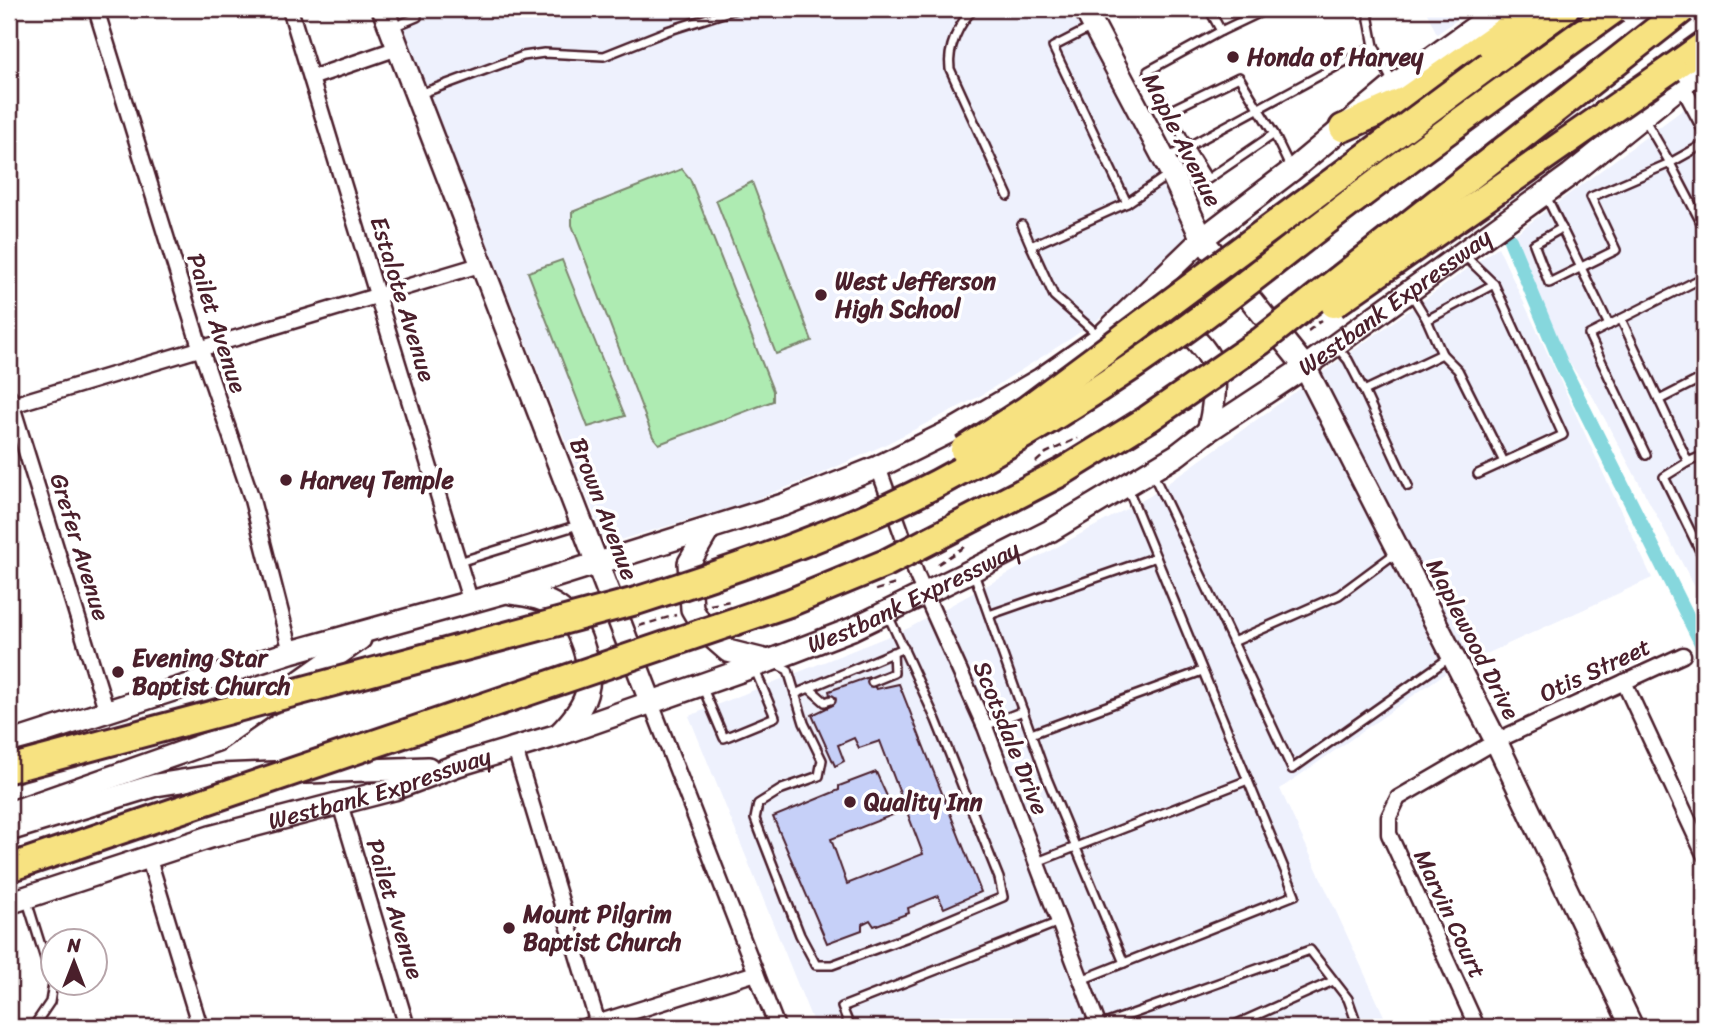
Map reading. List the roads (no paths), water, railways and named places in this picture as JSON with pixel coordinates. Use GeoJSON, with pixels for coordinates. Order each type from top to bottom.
{"type":"FeatureCollection","features":[{"type":"Feature","properties":{"kind":"highway"},"geometry":{"type":"LineString","coordinates":[[1343,128],[1406,100],[1536,9]]}},
{"type":"Feature","properties":{"kind":"highway"},"geometry":{"type":"LineString","coordinates":[[936,484],[965,449],[1026,410],[1565,9]]}},
{"type":"Feature","properties":{"kind":"highway"},"geometry":{"type":"LineString","coordinates":[[9,769],[636,601],[737,569],[799,545],[936,484],[1061,412],[1179,333],[1359,196],[1615,9]]}},
{"type":"Feature","properties":{"kind":"highway","name":"Westbank Expressway"},"geometry":{"type":"LineString","coordinates":[[9,868],[789,603],[898,557],[1062,472],[1149,419],[1261,341],[1683,9]]}},
{"type":"Feature","properties":{"kind":"highway"},"geometry":{"type":"LineString","coordinates":[[1149,419],[1221,383],[1677,76],[1704,46]]}},
{"type":"Feature","properties":{"kind":"main road"},"geometry":{"type":"LineString","coordinates":[[9,743],[291,652],[471,603],[709,529],[783,505],[878,467],[957,428],[1041,379],[1101,337],[1202,239],[1291,171],[1395,85],[1500,9]]}},
{"type":"Feature","properties":{"kind":"main road","name":"Maple Avenue"},"geometry":{"type":"LineString","coordinates":[[1089,18],[1168,166],[1202,239],[1243,289]]}},
{"type":"Feature","properties":{"kind":"main road","name":"Brown Avenue"},"geometry":{"type":"LineString","coordinates":[[391,28],[651,703]]}},
{"type":"Feature","properties":{"kind":"main road","name":"Westbank Expressway"},"geometry":{"type":"LineString","coordinates":[[17,900],[209,837],[394,789],[458,765],[515,749],[651,703],[852,629],[973,570],[1050,531],[1177,455],[1208,431],[1305,367],[1545,193],[1643,117],[1677,76],[1704,67]]}},
{"type":"Feature","properties":{"kind":"main road","name":"Maplewood Drive"},"geometry":{"type":"LineString","coordinates":[[1243,289],[1305,367],[1496,741],[1632,1027]]}},
{"type":"Feature","properties":{"kind":"main road"},"geometry":{"type":"LineString","coordinates":[[1117,322],[1157,318],[1178,324],[1202,346],[1212,363],[1214,409],[1208,431]]}},
{"type":"Feature","properties":{"kind":"main road"},"geometry":{"type":"LineString","coordinates":[[709,529],[689,563],[692,610],[705,631],[728,651],[761,664]]}},
{"type":"Feature","properties":{"kind":"main road"},"geometry":{"type":"LineString","coordinates":[[506,592],[544,600],[565,612],[576,627],[588,660],[589,683],[582,704],[558,735]]}},
{"type":"Feature","properties":{"kind":"main road"},"geometry":{"type":"LineString","coordinates":[[9,813],[217,740],[374,630]]}},
{"type":"Feature","properties":{"kind":"main road"},"geometry":{"type":"LineString","coordinates":[[9,830],[156,785],[219,775],[409,770],[458,765]]}},
{"type":"Feature","properties":{"kind":"street","name":"Pailet Avenue"},"geometry":{"type":"LineString","coordinates":[[96,9],[200,347],[251,496],[291,652]]}},
{"type":"Feature","properties":{"kind":"street","name":"Estalote Avenue"},"geometry":{"type":"LineString","coordinates":[[290,9],[471,603]]}},
{"type":"Feature","properties":{"kind":"street"},"geometry":{"type":"LineString","coordinates":[[311,78],[391,28]]}},
{"type":"Feature","properties":{"kind":"street"},"geometry":{"type":"LineString","coordinates":[[1677,76],[1704,126]]}},
{"type":"Feature","properties":{"kind":"street"},"geometry":{"type":"LineString","coordinates":[[10,403],[482,264]]}},
{"type":"Feature","properties":{"kind":"street","name":"Grefer Avenue"},"geometry":{"type":"LineString","coordinates":[[10,403],[107,712]]}},
{"type":"Feature","properties":{"kind":"street","name":"Scotsdale Drive"},"geometry":{"type":"LineString","coordinates":[[878,467],[917,576],[985,727],[1099,1027]]}},
{"type":"Feature","properties":{"kind":"street","name":"Otis Street"},"geometry":{"type":"LineString","coordinates":[[1389,817],[1398,797],[1496,741],[1683,655]]}},
{"type":"Feature","properties":{"kind":"street"},"geometry":{"type":"LineString","coordinates":[[1624,682],[1704,854]]}},
{"type":"Feature","properties":{"kind":"street","name":"Brown Avenue"},"geometry":{"type":"LineString","coordinates":[[651,703],[777,1027]]}},
{"type":"Feature","properties":{"kind":"street"},"geometry":{"type":"LineString","coordinates":[[515,749],[594,1026],[756,973]]}},
{"type":"Feature","properties":{"kind":"street","name":"Pailet Avenue"},"geometry":{"type":"LineString","coordinates":[[340,804],[407,1027]]}},
{"type":"Feature","properties":{"kind":"street","name":"Marvin Court"},"geometry":{"type":"LineString","coordinates":[[1389,817],[1389,834],[1477,1027]]}},
{"type":"Feature","properties":{"kind":"street"},"geometry":{"type":"LineString","coordinates":[[148,856],[200,1027]]}},
{"type":"Feature","properties":{"kind":"lane"},"geometry":{"type":"LineString","coordinates":[[417,95],[523,55],[544,53],[604,56],[667,31],[736,9]]}},
{"type":"Feature","properties":{"kind":"lane"},"geometry":{"type":"LineString","coordinates":[[974,9],[959,29],[951,48],[950,69],[1008,196]]}},
{"type":"Feature","properties":{"kind":"lane"},"geometry":{"type":"LineString","coordinates":[[1209,9],[1222,31]]}},
{"type":"Feature","properties":{"kind":"lane"},"geometry":{"type":"LineString","coordinates":[[1262,9],[1263,12],[1148,71],[1208,179],[1274,134]]}},
{"type":"Feature","properties":{"kind":"lane"},"geometry":{"type":"LineString","coordinates":[[1367,9],[1374,46],[1395,85]]}},
{"type":"Feature","properties":{"kind":"lane"},"geometry":{"type":"LineString","coordinates":[[391,28],[416,13]]}},
{"type":"Feature","properties":{"kind":"lane"},"geometry":{"type":"LineString","coordinates":[[1089,18],[1053,47],[1127,203]]}},
{"type":"Feature","properties":{"kind":"lane"},"geometry":{"type":"LineString","coordinates":[[1031,246],[1127,203],[1188,147],[1374,46]]}},
{"type":"Feature","properties":{"kind":"lane"},"geometry":{"type":"LineString","coordinates":[[1169,111],[1239,77],[1274,134],[1291,171]]}},
{"type":"Feature","properties":{"kind":"lane"},"geometry":{"type":"LineString","coordinates":[[1643,117],[1704,228]]}},
{"type":"Feature","properties":{"kind":"lane"},"geometry":{"type":"LineString","coordinates":[[1562,228],[1534,244],[1549,283],[1616,250],[1591,197],[1670,163],[1704,144]]}},
{"type":"Feature","properties":{"kind":"lane"},"geometry":{"type":"LineString","coordinates":[[1545,193],[1609,325]]}},
{"type":"Feature","properties":{"kind":"lane"},"geometry":{"type":"LineString","coordinates":[[1022,225],[1054,296],[1101,337]]}},
{"type":"Feature","properties":{"kind":"lane"},"geometry":{"type":"LineString","coordinates":[[1462,253],[1494,284],[1563,435],[1478,474]]}},
{"type":"Feature","properties":{"kind":"lane"},"geometry":{"type":"LineString","coordinates":[[1646,455],[1589,335],[1704,277]]}},
{"type":"Feature","properties":{"kind":"lane"},"geometry":{"type":"LineString","coordinates":[[1427,320],[1494,284]]}},
{"type":"Feature","properties":{"kind":"lane"},"geometry":{"type":"LineString","coordinates":[[1409,292],[1427,320],[1442,354],[1458,370],[1504,462]]}},
{"type":"Feature","properties":{"kind":"lane"},"geometry":{"type":"LineString","coordinates":[[1621,319],[1688,462]]}},
{"type":"Feature","properties":{"kind":"lane"},"geometry":{"type":"LineString","coordinates":[[1335,345],[1348,360],[1408,486]]}},
{"type":"Feature","properties":{"kind":"lane"},"geometry":{"type":"LineString","coordinates":[[1364,391],[1442,354]]}},
{"type":"Feature","properties":{"kind":"lane"},"geometry":{"type":"LineString","coordinates":[[1659,400],[1704,377]]}},
{"type":"Feature","properties":{"kind":"lane"},"geometry":{"type":"LineString","coordinates":[[1704,455],[1664,477],[1704,559]]}},
{"type":"Feature","properties":{"kind":"lane"},"geometry":{"type":"LineString","coordinates":[[1151,470],[1292,769],[1453,656]]}},
{"type":"Feature","properties":{"kind":"lane"},"geometry":{"type":"LineString","coordinates":[[1081,980],[1295,895],[1127,485]]}},
{"type":"Feature","properties":{"kind":"lane"},"geometry":{"type":"LineString","coordinates":[[458,562],[582,524]]}},
{"type":"Feature","properties":{"kind":"lane"},"geometry":{"type":"LineString","coordinates":[[1233,642],[1339,595],[1399,551]]}},
{"type":"Feature","properties":{"kind":"lane"},"geometry":{"type":"LineString","coordinates":[[989,615],[1156,557]]}},
{"type":"Feature","properties":{"kind":"lane"},"geometry":{"type":"LineString","coordinates":[[973,570],[1031,734],[1124,963]]}},
{"type":"Feature","properties":{"kind":"lane"},"geometry":{"type":"LineString","coordinates":[[702,685],[724,738],[775,717],[761,664],[788,670],[804,723],[822,760],[819,776],[782,789],[758,804],[755,819],[800,935],[816,965],[832,965],[908,937],[1003,897],[999,878],[936,720],[887,612]]}},
{"type":"Feature","properties":{"kind":"lane"},"geometry":{"type":"LineString","coordinates":[[796,694],[904,648]]}},
{"type":"Feature","properties":{"kind":"lane"},"geometry":{"type":"LineString","coordinates":[[872,682],[894,673],[893,652]]}},
{"type":"Feature","properties":{"kind":"lane"},"geometry":{"type":"LineString","coordinates":[[1031,734],[1202,671]]}},
{"type":"Feature","properties":{"kind":"lane"},"geometry":{"type":"LineString","coordinates":[[809,688],[825,702],[831,700]]}},
{"type":"Feature","properties":{"kind":"lane"},"geometry":{"type":"LineString","coordinates":[[985,727],[1023,711]]}},
{"type":"Feature","properties":{"kind":"lane"},"geometry":{"type":"LineString","coordinates":[[1036,862],[1248,780]]}},
{"type":"Feature","properties":{"kind":"lane"},"geometry":{"type":"LineString","coordinates":[[17,900],[38,949]]}},
{"type":"Feature","properties":{"kind":"lane"},"geometry":{"type":"LineString","coordinates":[[850,1027],[842,1007],[1059,922]]}},
{"type":"Feature","properties":{"kind":"lane"},"geometry":{"type":"LineString","coordinates":[[1099,1027],[1310,950],[1348,999],[1358,1027]]}},
{"type":"Feature","properties":{"kind":"lane"},"geometry":{"type":"LineString","coordinates":[[1230,1027],[1333,981]]}},
{"type":"Feature","properties":{"kind":"lane"},"geometry":{"type":"LineString","coordinates":[[33,1027],[50,998]]}},
{"type":"Feature","properties":{"kind":"waterway"},"geometry":{"type":"LineString","coordinates":[[1510,240],[1561,363],[1704,649]]}},
{"type":"Feature","properties":{"kind":"place","name":"Honda of Harvey"},"geometry":{"type":"Point","coordinates":[1233,57]}},
{"type":"Feature","properties":{"kind":"place","name":"West Jefferson High School"},"geometry":{"type":"Point","coordinates":[821,295]}},
{"type":"Feature","properties":{"kind":"place","name":"Harvey Temple"},"geometry":{"type":"Point","coordinates":[286,480]}},
{"type":"Feature","properties":{"kind":"place","name":"Evening Star Baptist Church"},"geometry":{"type":"Point","coordinates":[118,672]}},
{"type":"Feature","properties":{"kind":"place","name":"Quality Inn"},"geometry":{"type":"Point","coordinates":[850,802]}},
{"type":"Feature","properties":{"kind":"place","name":"Mount Pilgrim Baptist Church"},"geometry":{"type":"Point","coordinates":[509,928]}}]}
